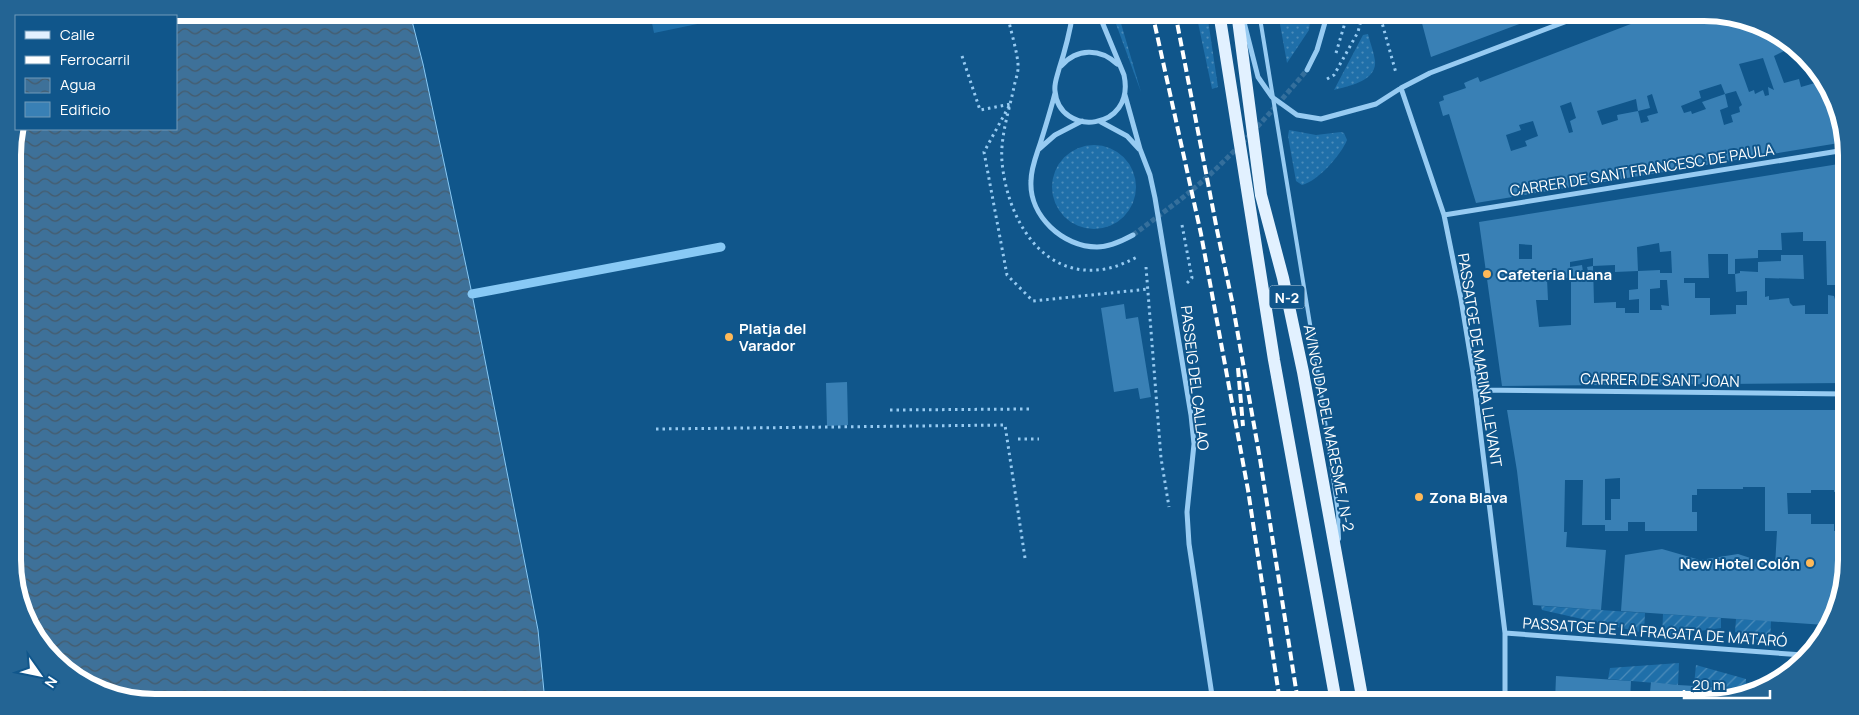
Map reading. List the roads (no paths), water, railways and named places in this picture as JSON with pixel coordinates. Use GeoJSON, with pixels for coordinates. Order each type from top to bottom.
{"type":"FeatureCollection","features":[{"type":"Feature","properties":{"kind":"main road","name":"N-2"},"geometry":{"type":"LineString","coordinates":[[1220,21],[1274,360],[1335,693]]}},
{"type":"Feature","properties":{"kind":"main road","name":"AVINGUDA DEL MARESME / N-2"},"geometry":{"type":"LineString","coordinates":[[1238,21],[1261,195],[1283,278],[1303,372],[1361,693]]}},
{"type":"Feature","properties":{"kind":"street"},"geometry":{"type":"LineString","coordinates":[[1071,21],[1060,69],[1055,80],[1055,93],[1032,167],[1030,184],[1034,203],[1044,221],[1058,234],[1071,242],[1098,247],[1116,244],[1133,235]]}},
{"type":"Feature","properties":{"kind":"street","name":"PASSEIG DEL CALLAO"},"geometry":{"type":"LineString","coordinates":[[1102,21],[1125,80],[1125,95],[1140,149],[1150,175],[1155,198],[1194,444],[1187,512],[1188,544],[1213,693]]}},
{"type":"Feature","properties":{"kind":"street"},"geometry":{"type":"LineString","coordinates":[[1244,21],[1258,77],[1272,97],[1297,115],[1321,119],[1376,104],[1430,73],[1567,21]]}},
{"type":"Feature","properties":{"kind":"street"},"geometry":{"type":"LineString","coordinates":[[1306,70],[1317,50],[1325,21]]}},
{"type":"Feature","properties":{"kind":"street"},"geometry":{"type":"LineString","coordinates":[[1060,69],[1068,59],[1078,53],[1090,51],[1102,54],[1119,66]]}},
{"type":"Feature","properties":{"kind":"street","name":"PASSATGE DE MARINA LLEVANT"},"geometry":{"type":"LineString","coordinates":[[1401,88],[1444,215],[1461,299],[1505,634],[1505,693]]}},
{"type":"Feature","properties":{"kind":"street","name":"PASSEIG DEL CALLAO"},"geometry":{"type":"LineString","coordinates":[[1055,93],[1059,104],[1066,114],[1082,121],[1101,122],[1127,136],[1140,149]]}},
{"type":"Feature","properties":{"kind":"street"},"geometry":{"type":"LineString","coordinates":[[1101,122],[1115,112],[1125,95]]}},
{"type":"Feature","properties":{"kind":"street"},"geometry":{"type":"LineString","coordinates":[[1038,149],[1055,136],[1082,121]]}},
{"type":"Feature","properties":{"kind":"street","name":"CARRER DE SANT FRANCESC DE PAULA"},"geometry":{"type":"LineString","coordinates":[[1444,215],[1838,151]]}},
{"type":"Feature","properties":{"kind":"street","name":"CARRER DE SANT JOAN"},"geometry":{"type":"LineString","coordinates":[[1474,390],[1838,394]]}},
{"type":"Feature","properties":{"kind":"street","name":"PASSATGE DE LA FRAGATA DE MATARÓ"},"geometry":{"type":"LineString","coordinates":[[1505,634],[1797,655]]}},
{"type":"Feature","properties":{"kind":"lane"},"geometry":{"type":"LineString","coordinates":[[1260,21],[1316,361],[1337,504],[1341,582]]}},
{"type":"Feature","properties":{"kind":"water"},"geometry":{"type":"Polygon","coordinates":[[[178,21],[412,21],[472,294],[538,630],[544,694],[138,693],[113,687],[96,680],[67,660],[65,658],[65,650],[57,650],[55,648],[35,619],[28,602],[21,559],[22,138],[24,130],[178,130],[178,21]]]}},
{"type":"Feature","properties":{"kind":"waterway"},"geometry":{"type":"LineString","coordinates":[[472,294],[721,247]]}},
{"type":"Feature","properties":{"kind":"tunnel"},"geometry":{"type":"LineString","coordinates":[[1133,235],[1212,173],[1255,129],[1307,70]]}},
{"type":"Feature","properties":{"kind":"railway"},"geometry":{"type":"LineString","coordinates":[[1154,21],[1201,234],[1248,490],[1279,693]]}},
{"type":"Feature","properties":{"kind":"railway"},"geometry":{"type":"LineString","coordinates":[[1177,21],[1232,301],[1260,459],[1297,693]]}},
{"type":"Feature","properties":{"kind":"railway"},"geometry":{"type":"LineString","coordinates":[[1238,368],[1243,426]]}},
{"type":"Feature","properties":{"kind":"place","name":"Cafeteria Luana"},"geometry":{"type":"Point","coordinates":[1487,274]}},
{"type":"Feature","properties":{"kind":"place","name":"Platja del Varador"},"geometry":{"type":"Point","coordinates":[729,337]}},
{"type":"Feature","properties":{"kind":"place","name":"Zona Blava"},"geometry":{"type":"Point","coordinates":[1419,497]}},
{"type":"Feature","properties":{"kind":"place","name":"New Hotel Colón"},"geometry":{"type":"Point","coordinates":[1810,563]}}]}
